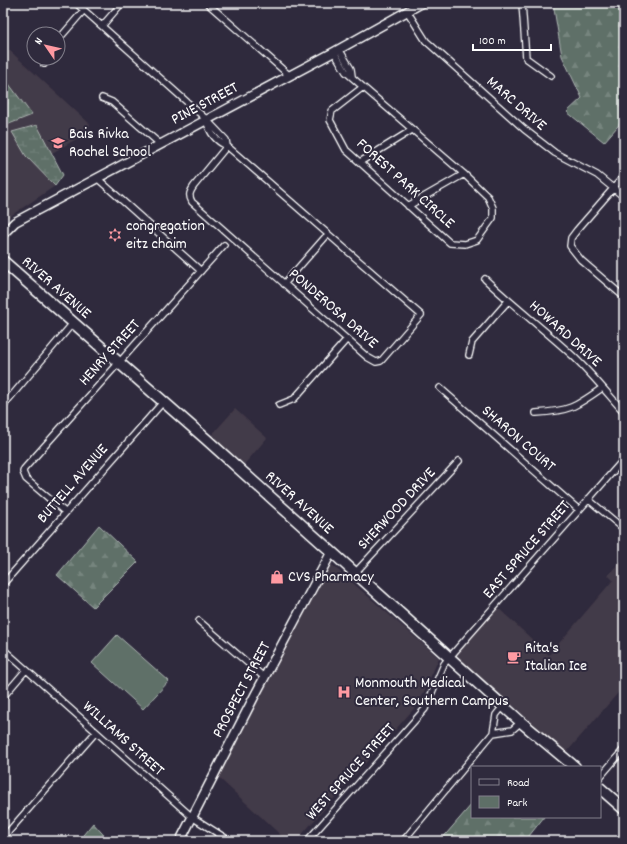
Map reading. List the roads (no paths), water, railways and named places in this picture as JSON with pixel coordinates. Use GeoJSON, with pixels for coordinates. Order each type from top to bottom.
{"type":"FeatureCollection","features":[{"type":"Feature","properties":{"kind":"highway","name":"RIVER AVENUE"},"geometry":{"type":"LineString","coordinates":[[3,262],[163,402],[354,574],[504,705],[521,722],[574,766]]}},
{"type":"Feature","properties":{"kind":"highway"},"geometry":{"type":"LineString","coordinates":[[601,789],[624,809]]}},
{"type":"Feature","properties":{"kind":"street","name":"PONDEROSA DRIVE"},"geometry":{"type":"LineString","coordinates":[[76,3],[206,119],[226,140],[227,146],[421,314],[387,356],[376,362],[367,357],[192,202],[189,197],[194,186],[227,146]]}},
{"type":"Feature","properties":{"kind":"street"},"geometry":{"type":"LineString","coordinates":[[102,26],[122,3]]}},
{"type":"Feature","properties":{"kind":"street"},"geometry":{"type":"LineString","coordinates":[[207,3],[290,76]]}},
{"type":"Feature","properties":{"kind":"street","name":"PINE STREET"},"geometry":{"type":"LineString","coordinates":[[3,234],[15,222],[206,119],[290,76],[422,3]]}},
{"type":"Feature","properties":{"kind":"street"},"geometry":{"type":"LineString","coordinates":[[522,3],[526,58],[551,76]]}},
{"type":"Feature","properties":{"kind":"street"},"geometry":{"type":"LineString","coordinates":[[66,31],[84,10]]}},
{"type":"Feature","properties":{"kind":"street","name":"MARC DRIVE"},"geometry":{"type":"LineString","coordinates":[[407,11],[426,41],[524,129],[555,153],[597,175],[624,197]]}},
{"type":"Feature","properties":{"kind":"street","name":"FOREST PARK CIRCLE"},"geometry":{"type":"LineString","coordinates":[[336,51],[346,72],[464,174],[488,197],[493,208],[494,218],[477,240],[465,244],[450,243],[346,150],[330,120],[332,111],[363,88]]}},
{"type":"Feature","properties":{"kind":"street"},"geometry":{"type":"LineString","coordinates":[[102,98],[112,102],[160,144]]}},
{"type":"Feature","properties":{"kind":"street"},"geometry":{"type":"LineString","coordinates":[[360,162],[412,130]]}},
{"type":"Feature","properties":{"kind":"street"},"geometry":{"type":"LineString","coordinates":[[408,206],[464,174]]}},
{"type":"Feature","properties":{"kind":"street"},"geometry":{"type":"LineString","coordinates":[[624,176],[576,230],[571,238],[570,246],[577,256],[624,297]]}},
{"type":"Feature","properties":{"kind":"street"},"geometry":{"type":"LineString","coordinates":[[97,178],[201,271]]}},
{"type":"Feature","properties":{"kind":"street"},"geometry":{"type":"LineString","coordinates":[[284,284],[328,234]]}},
{"type":"Feature","properties":{"kind":"street","name":"HENRY STREET"},"geometry":{"type":"LineString","coordinates":[[65,512],[26,480],[23,472],[24,469],[224,245]]}},
{"type":"Feature","properties":{"kind":"street","name":"HOWARD DRIVE"},"geometry":{"type":"LineString","coordinates":[[485,278],[508,300],[573,356],[624,412]]}},
{"type":"Feature","properties":{"kind":"street"},"geometry":{"type":"LineString","coordinates":[[469,355],[472,342],[508,300]]}},
{"type":"Feature","properties":{"kind":"street"},"geometry":{"type":"LineString","coordinates":[[3,406],[73,323]]}},
{"type":"Feature","properties":{"kind":"street"},"geometry":{"type":"LineString","coordinates":[[279,405],[294,399],[347,339]]}},
{"type":"Feature","properties":{"kind":"street","name":"SHARON COURT"},"geometry":{"type":"LineString","coordinates":[[440,388],[579,510]]}},
{"type":"Feature","properties":{"kind":"street"},"geometry":{"type":"LineString","coordinates":[[536,413],[561,411],[575,407],[602,388]]}},
{"type":"Feature","properties":{"kind":"street","name":"BUTTELL AVENUE"},"geometry":{"type":"LineString","coordinates":[[3,584],[163,402]]}},
{"type":"Feature","properties":{"kind":"street","name":"EAST SPRUCE STREET"},"geometry":{"type":"LineString","coordinates":[[449,658],[624,459]]}},
{"type":"Feature","properties":{"kind":"street","name":"SHERWOOD DRIVE"},"geometry":{"type":"LineString","coordinates":[[354,574],[459,461]]}},
{"type":"Feature","properties":{"kind":"street"},"geometry":{"type":"LineString","coordinates":[[588,500],[624,529]]}},
{"type":"Feature","properties":{"kind":"street","name":"PROSPECT STREET"},"geometry":{"type":"LineString","coordinates":[[180,841],[331,553]]}},
{"type":"Feature","properties":{"kind":"street"},"geometry":{"type":"LineString","coordinates":[[199,621],[265,678]]}},
{"type":"Feature","properties":{"kind":"street","name":"WILLIAMS STREET"},"geometry":{"type":"LineString","coordinates":[[3,649],[192,817],[230,841]]}},
{"type":"Feature","properties":{"kind":"street","name":"WEST SPRUCE STREET"},"geometry":{"type":"LineString","coordinates":[[308,841],[425,708],[444,664],[449,658]]}},
{"type":"Feature","properties":{"kind":"street"},"geometry":{"type":"LineString","coordinates":[[3,697],[26,670]]}},
{"type":"Feature","properties":{"kind":"street"},"geometry":{"type":"LineString","coordinates":[[403,841],[493,733],[496,715],[504,705]]}},
{"type":"Feature","properties":{"kind":"street"},"geometry":{"type":"LineString","coordinates":[[493,733],[512,730],[521,722]]}},
{"type":"Feature","properties":{"kind":"street"},"geometry":{"type":"LineString","coordinates":[[3,838],[96,732]]}},
{"type":"Feature","properties":{"kind":"street"},"geometry":{"type":"LineString","coordinates":[[601,776],[624,749]]}},
{"type":"Feature","properties":{"kind":"place","name":"Bais Rivka Rochel School"},"geometry":{"type":"Point","coordinates":[58,143]}},
{"type":"Feature","properties":{"kind":"place","name":"congregation eitz chaim"},"geometry":{"type":"Point","coordinates":[115,235]}},
{"type":"Feature","properties":{"kind":"place","name":"CVS Pharmacy"},"geometry":{"type":"Point","coordinates":[277,577]}},
{"type":"Feature","properties":{"kind":"place","name":"Rita's Italian Ice"},"geometry":{"type":"Point","coordinates":[514,657]}},
{"type":"Feature","properties":{"kind":"place","name":"Monmouth Medical Center, Southern Campus"},"geometry":{"type":"Point","coordinates":[344,692]}}]}
